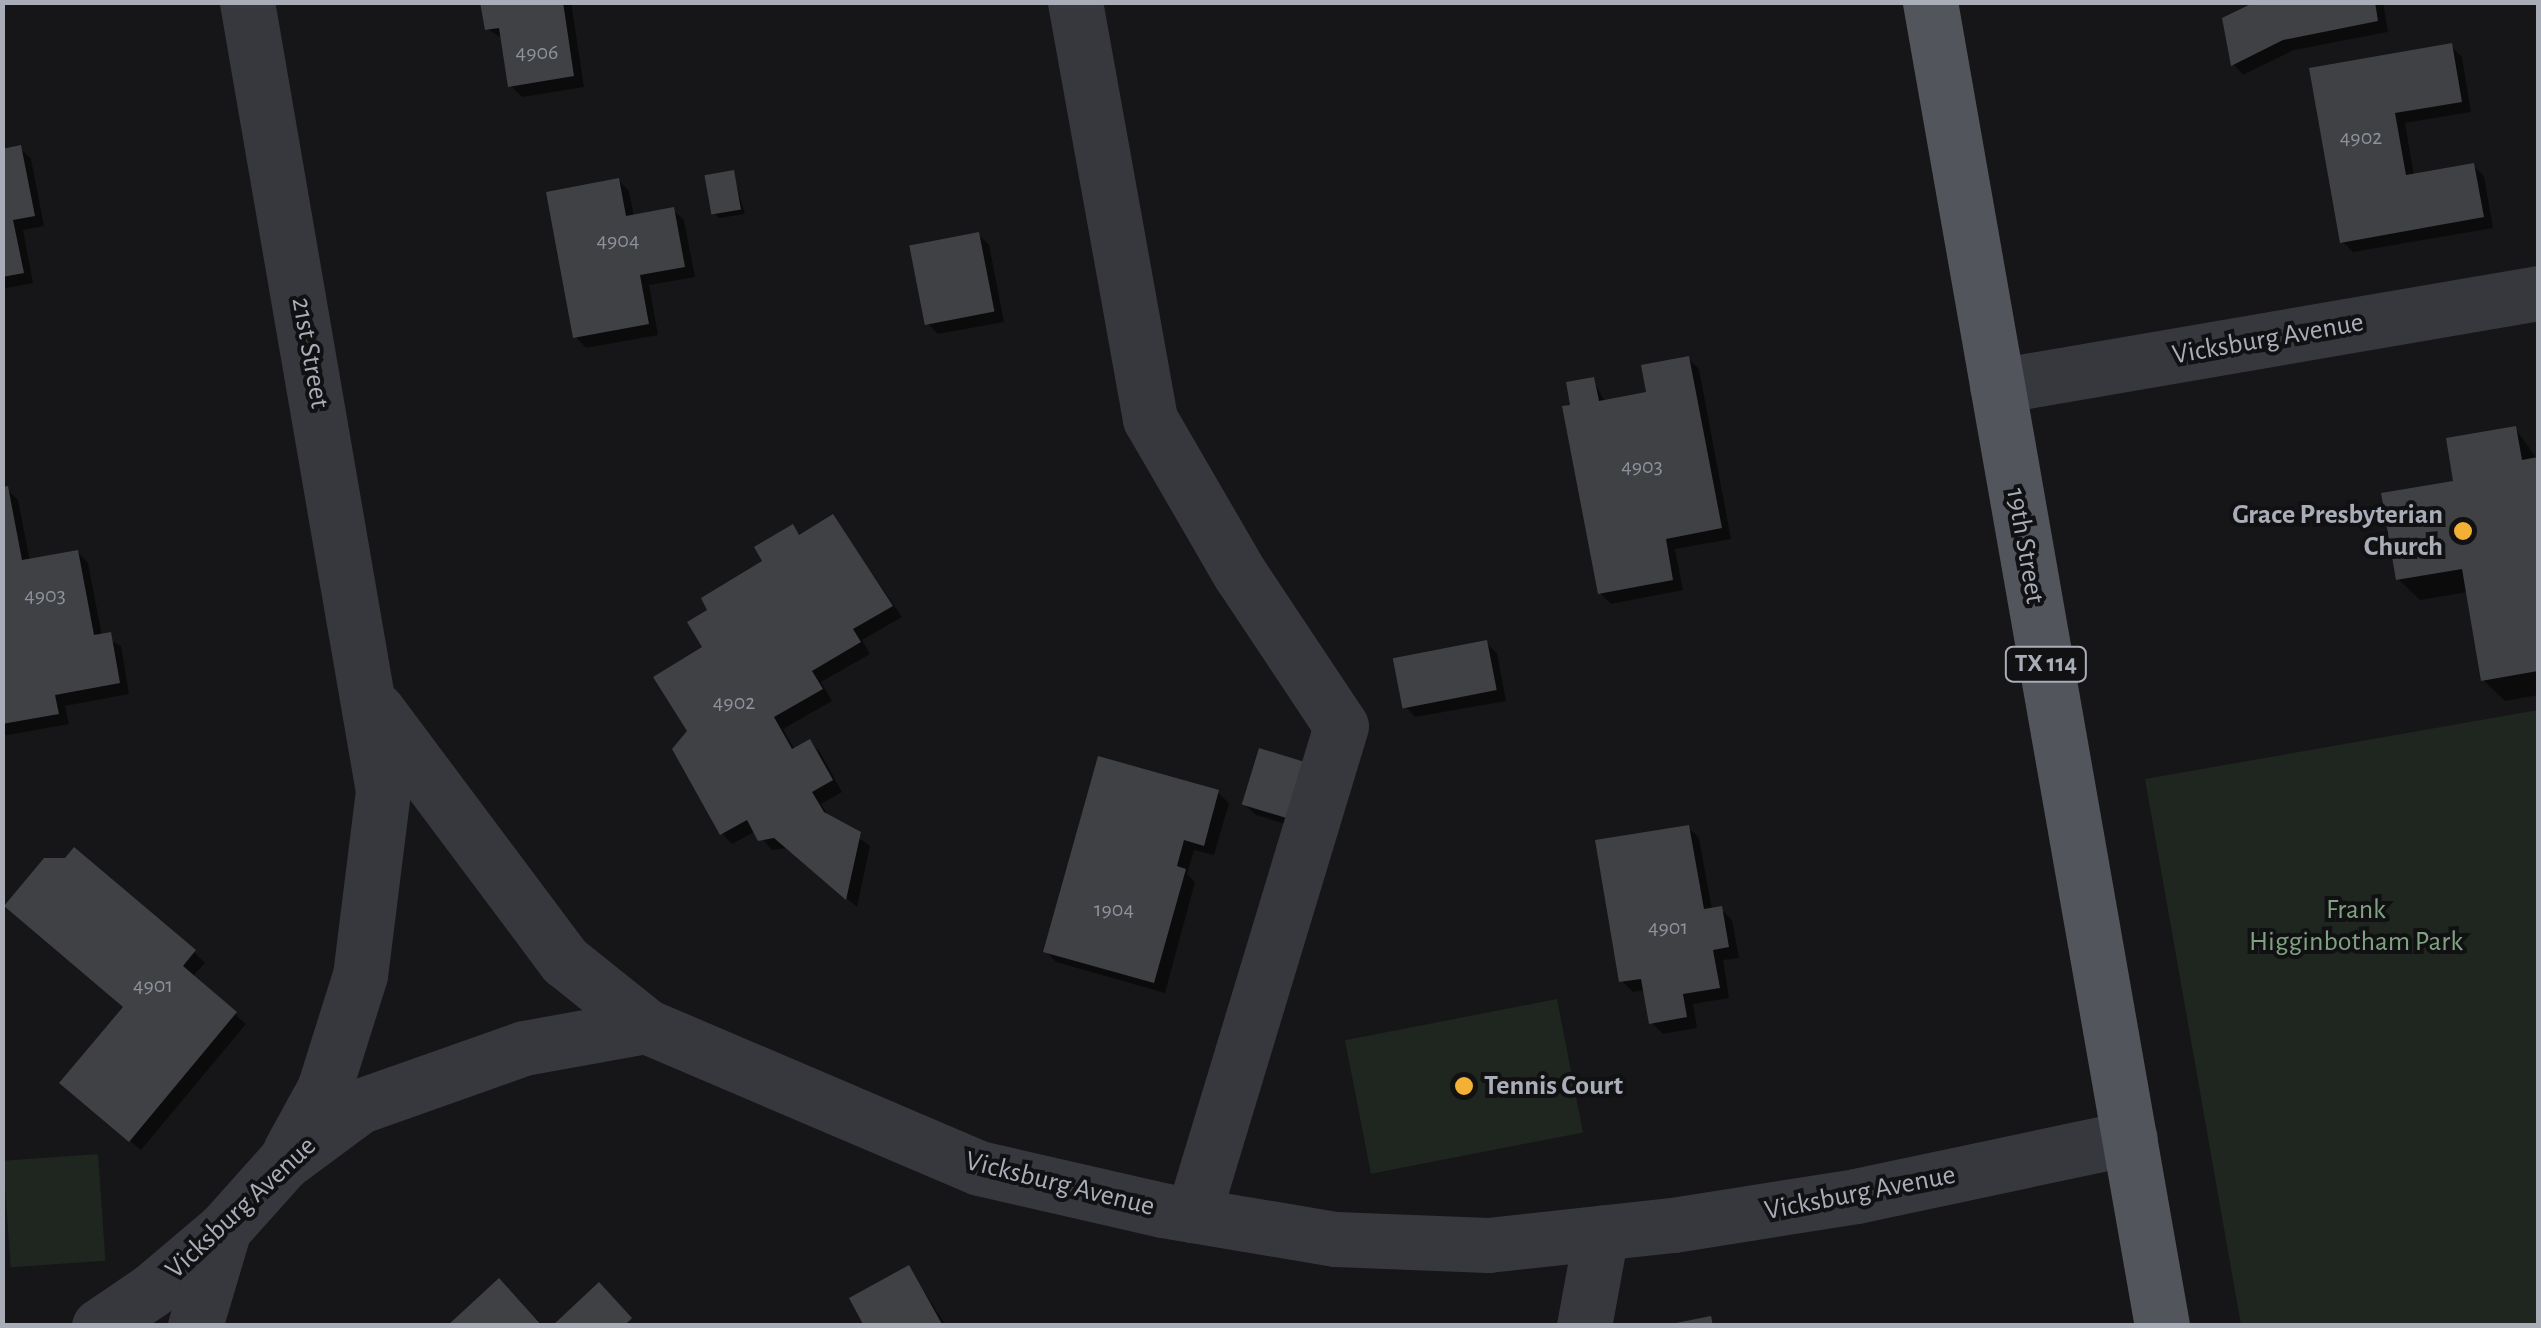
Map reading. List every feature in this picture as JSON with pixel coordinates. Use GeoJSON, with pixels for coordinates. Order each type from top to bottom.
{"type":"FeatureCollection","features":[{"type":"Feature","properties":{"kind":"main road","name":"19th Street"},"geometry":{"type":"LineString","coordinates":[[1930,2],[2162,1326]]}},
{"type":"Feature","properties":{"kind":"street","name":"21st Street"},"geometry":{"type":"LineString","coordinates":[[248,2],[372,703],[383,792],[360,975],[324,1089],[284,1162]]}},
{"type":"Feature","properties":{"kind":"street"},"geometry":{"type":"LineString","coordinates":[[1076,2],[1150,419],[1240,574],[1341,726],[1193,1215]]}},
{"type":"Feature","properties":{"kind":"street","name":"Vicksburg Avenue"},"geometry":{"type":"LineString","coordinates":[[1997,386],[2538,293]]}},
{"type":"Feature","properties":{"kind":"street","name":"21st Street"},"geometry":{"type":"LineString","coordinates":[[372,703],[565,961],[646,1026]]}},
{"type":"Feature","properties":{"kind":"street","name":"Vicksburg Avenue"},"geometry":{"type":"LineString","coordinates":[[99,1326],[224,1230],[284,1162],[360,1106],[524,1048],[646,1026],[980,1168],[1193,1215],[1336,1239],[1488,1245],[1601,1233],[1856,1196],[2130,1138]]}},
{"type":"Feature","properties":{"kind":"street"},"geometry":{"type":"LineString","coordinates":[[195,1326],[224,1230]]}},
{"type":"Feature","properties":{"kind":"street"},"geometry":{"type":"LineString","coordinates":[[1584,1326],[1601,1233]]}},
{"type":"Feature","properties":{"kind":"green space","name":"Frank Higginbotham Park"},"geometry":{"type":"Polygon","coordinates":[[[2538,710],[2538,1325],[2241,1325],[2145,779],[2538,710]]]}},
{"type":"Feature","properties":{"kind":"green space","name":"Tennis Court"},"geometry":{"type":"Polygon","coordinates":[[[1557,999],[1583,1133],[1371,1174],[1345,1040],[1557,999]]]}},
{"type":"Feature","properties":{"kind":"green space"},"geometry":{"type":"Polygon","coordinates":[[[98,1154],[105,1261],[11,1267],[3,1161],[98,1154]]]}},
{"type":"Feature","properties":{"kind":"building"},"geometry":{"type":"Polygon","coordinates":[[[480,2],[563,2],[574,76],[508,87],[499,28],[485,30],[480,2]]]}},
{"type":"Feature","properties":{"kind":"building"},"geometry":{"type":"Polygon","coordinates":[[[2255,2],[2375,2],[2378,21],[2283,40],[2231,66],[2222,18],[2255,2]]]}},
{"type":"Feature","properties":{"kind":"building"},"geometry":{"type":"Polygon","coordinates":[[[2452,43],[2462,102],[2395,113],[2406,175],[2474,163],[2484,217],[2340,243],[2309,68],[2452,43]]]}},
{"type":"Feature","properties":{"kind":"building"},"geometry":{"type":"Polygon","coordinates":[[[21,145],[35,216],[13,220],[24,273],[2,277],[2,149],[21,145]]]}},
{"type":"Feature","properties":{"kind":"building"},"geometry":{"type":"Polygon","coordinates":[[[734,170],[741,209],[711,215],[704,175],[734,170]]]}},
{"type":"Feature","properties":{"kind":"building"},"geometry":{"type":"Polygon","coordinates":[[[619,178],[626,216],[674,207],[685,267],[640,275],[649,324],[573,338],[546,192],[619,178]]]}},
{"type":"Feature","properties":{"kind":"building"},"geometry":{"type":"Polygon","coordinates":[[[979,232],[994,312],[925,325],[909,246],[979,232]]]}},
{"type":"Feature","properties":{"kind":"building"},"geometry":{"type":"Polygon","coordinates":[[[1689,356],[1722,528],[1666,539],[1673,580],[1598,594],[1562,406],[1570,405],[1566,382],[1594,377],[1599,401],[1646,392],[1641,365],[1689,356]]]}},
{"type":"Feature","properties":{"kind":"building","name":"Grace Presbyterian Church"},"geometry":{"type":"Polygon","coordinates":[[[2516,426],[2522,460],[2538,457],[2538,671],[2481,681],[2462,569],[2396,580],[2381,493],[2453,481],[2446,438],[2516,426]]]}},
{"type":"Feature","properties":{"kind":"building"},"geometry":{"type":"Polygon","coordinates":[[[8,486],[22,560],[78,550],[94,635],[111,632],[120,683],[55,695],[59,714],[2,724],[2,487],[8,486]]]}},
{"type":"Feature","properties":{"kind":"building"},"geometry":{"type":"Polygon","coordinates":[[[833,514],[893,606],[853,629],[861,642],[812,671],[823,689],[774,717],[792,749],[810,739],[833,780],[812,792],[824,812],[861,832],[846,900],[774,838],[758,841],[747,820],[720,835],[672,749],[687,731],[653,677],[702,647],[687,622],[707,610],[701,598],[762,561],[754,547],[793,524],[799,535],[833,514]]]}},
{"type":"Feature","properties":{"kind":"building"},"geometry":{"type":"Polygon","coordinates":[[[1487,640],[1497,690],[1402,708],[1393,658],[1487,640]]]}},
{"type":"Feature","properties":{"kind":"building"},"geometry":{"type":"Polygon","coordinates":[[[1259,748],[1308,763],[1291,819],[1242,804],[1259,748]]]}},
{"type":"Feature","properties":{"kind":"building"},"geometry":{"type":"Polygon","coordinates":[[[1098,756],[1219,790],[1204,846],[1184,840],[1177,866],[1186,869],[1154,983],[1043,952],[1098,756]]]}},
{"type":"Feature","properties":{"kind":"building"},"geometry":{"type":"Polygon","coordinates":[[[1689,825],[1704,909],[1722,906],[1729,947],[1713,950],[1720,988],[1683,994],[1687,1017],[1649,1024],[1641,979],[1619,982],[1595,840],[1689,825]]]}},
{"type":"Feature","properties":{"kind":"building"},"geometry":{"type":"Polygon","coordinates":[[[74,847],[196,950],[183,966],[237,1012],[129,1142],[59,1083],[123,1007],[4,906],[44,858],[65,858],[74,847]]]}},
{"type":"Feature","properties":{"kind":"building"},"geometry":{"type":"Polygon","coordinates":[[[909,1265],[943,1326],[864,1326],[849,1298],[909,1265]]]}},
{"type":"Feature","properties":{"kind":"building"},"geometry":{"type":"Polygon","coordinates":[[[499,1278],[542,1326],[447,1326],[499,1278]]]}},
{"type":"Feature","properties":{"kind":"building"},"geometry":{"type":"Polygon","coordinates":[[[599,1282],[632,1318],[624,1326],[552,1326],[599,1282]]]}},
{"type":"Feature","properties":{"kind":"building"},"geometry":{"type":"Polygon","coordinates":[[[1711,1316],[1713,1326],[1671,1326],[1671,1324],[1711,1316]]]}},
{"type":"Feature","properties":{"kind":"place","name":"Grace Presbyterian Church"},"geometry":{"type":"Point","coordinates":[2463,531]}},
{"type":"Feature","properties":{"kind":"place","name":"Tennis Court"},"geometry":{"type":"Point","coordinates":[1464,1086]}}]}
